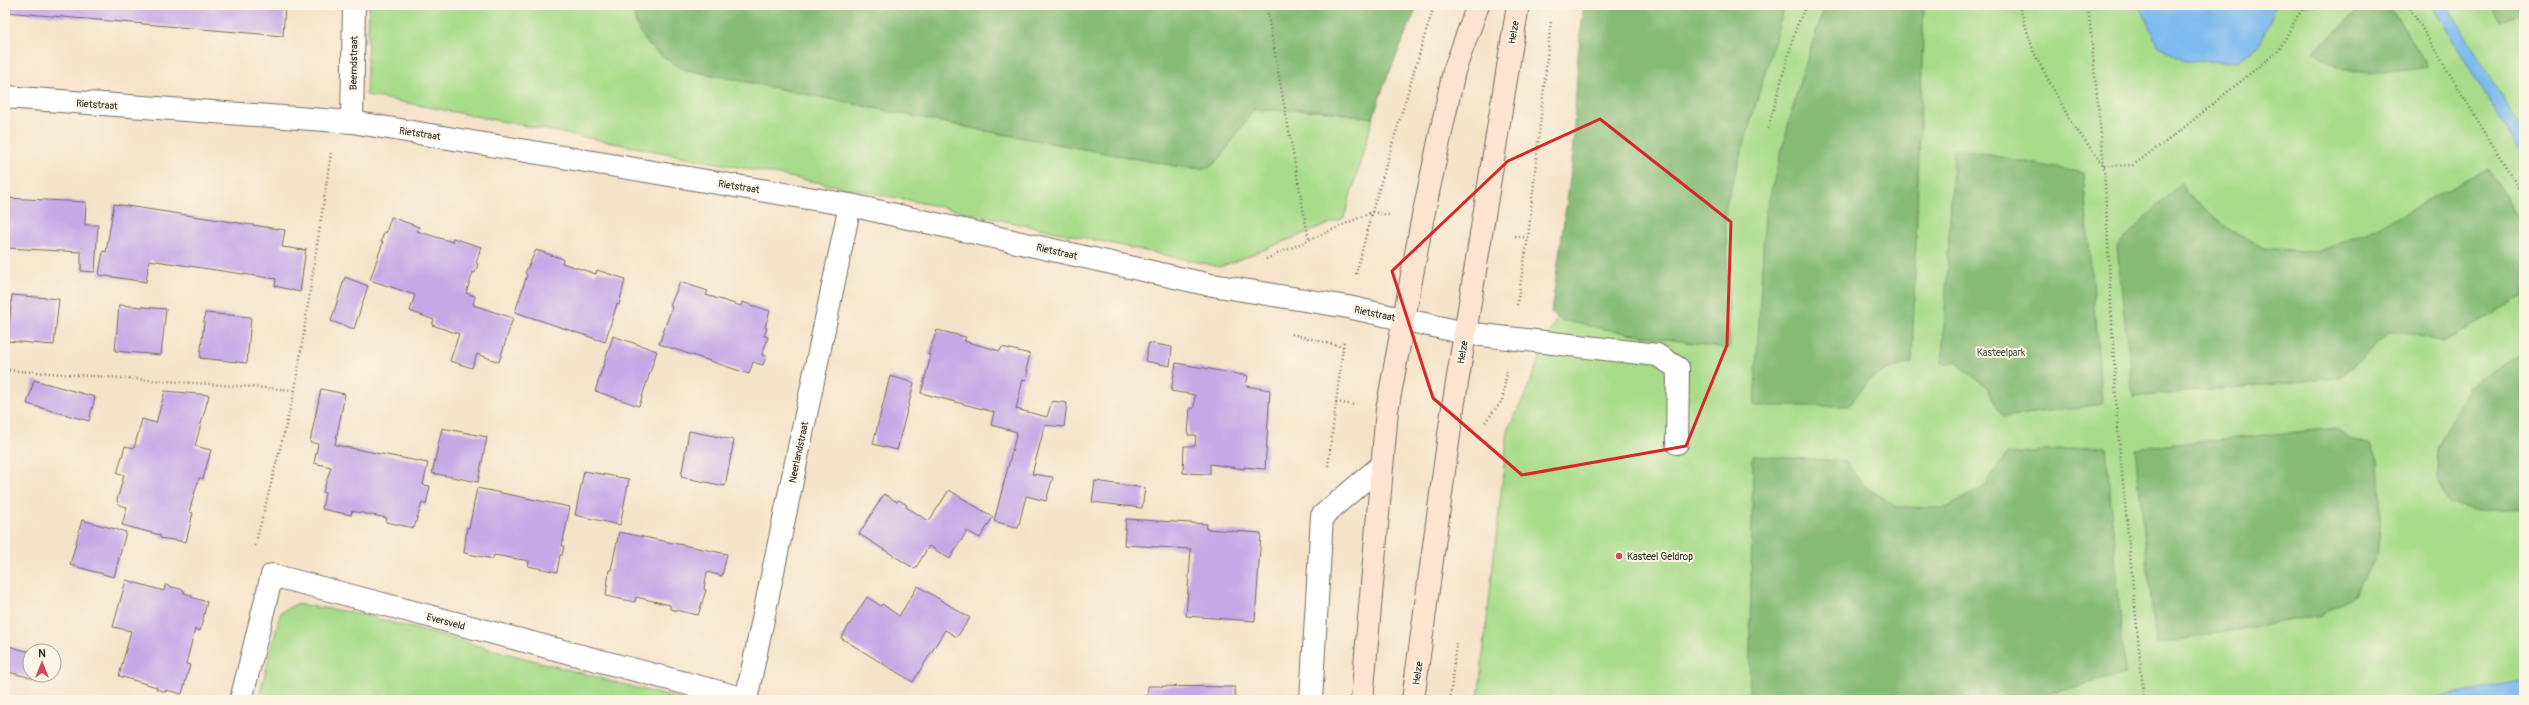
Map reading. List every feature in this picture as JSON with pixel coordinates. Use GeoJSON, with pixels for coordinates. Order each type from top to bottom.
{"type":"FeatureCollection","features":[{"type":"Feature","properties":{"kind":"main road"},"geometry":{"type":"LineString","coordinates":[[1362,700],[1387,410],[1422,221],[1454,72],[1478,5]]}},
{"type":"Feature","properties":{"kind":"main road","name":"Helze"},"geometry":{"type":"LineString","coordinates":[[1413,700],[1447,446],[1518,5]]}},
{"type":"Feature","properties":{"kind":"street","name":"Beemdstraat"},"geometry":{"type":"LineString","coordinates":[[343,121],[354,5]]}},
{"type":"Feature","properties":{"kind":"street","name":"Rietstraat"},"geometry":{"type":"LineString","coordinates":[[5,97],[343,121],[850,205],[1206,284],[1348,307],[1465,333],[1657,355],[1678,368],[1677,443]]}},
{"type":"Feature","properties":{"kind":"street","name":"Neerlandstraat"},"geometry":{"type":"LineString","coordinates":[[746,700],[850,205]]}},
{"type":"Feature","properties":{"kind":"street"},"geometry":{"type":"LineString","coordinates":[[1311,700],[1322,516],[1382,465]]}},
{"type":"Feature","properties":{"kind":"street","name":"Eversveld"},"geometry":{"type":"LineString","coordinates":[[272,575],[746,700]]}},
{"type":"Feature","properties":{"kind":"street"},"geometry":{"type":"LineString","coordinates":[[241,700],[272,575]]}},
{"type":"Feature","properties":{"kind":"path"},"geometry":{"type":"LineString","coordinates":[[1266,5],[1309,241],[1372,212]]}},
{"type":"Feature","properties":{"kind":"path"},"geometry":{"type":"LineString","coordinates":[[1348,307],[1372,212],[1434,5]]}},
{"type":"Feature","properties":{"kind":"path"},"geometry":{"type":"LineString","coordinates":[[1768,129],[1795,32],[1806,5]]}},
{"type":"Feature","properties":{"kind":"path"},"geometry":{"type":"LineString","coordinates":[[2019,5],[2034,53],[2071,122],[2104,166]]}},
{"type":"Feature","properties":{"kind":"path"},"geometry":{"type":"LineString","coordinates":[[2088,5],[2104,166],[2117,420],[2144,700]]}},
{"type":"Feature","properties":{"kind":"path"},"geometry":{"type":"LineString","coordinates":[[2104,166],[2133,165],[2171,138],[2279,50],[2297,17],[2306,5]]}},
{"type":"Feature","properties":{"kind":"path"},"geometry":{"type":"LineString","coordinates":[[2408,5],[2524,197]]}},
{"type":"Feature","properties":{"kind":"path"},"geometry":{"type":"LineString","coordinates":[[1528,238],[1552,13]]}},
{"type":"Feature","properties":{"kind":"path"},"geometry":{"type":"LineString","coordinates":[[272,575],[254,552],[295,390],[329,173],[343,121]]}},
{"type":"Feature","properties":{"kind":"path"},"geometry":{"type":"LineString","coordinates":[[1322,516],[1343,347]]}},
{"type":"Feature","properties":{"kind":"path"},"geometry":{"type":"LineString","coordinates":[[5,370],[295,390]]}},
{"type":"Feature","properties":{"kind":"highlighted area"},"geometry":{"type":"Polygon","coordinates":[[[1600,119],[1731,222],[1727,345],[1686,446],[1522,475],[1433,398],[1392,271],[1508,161],[1600,119]]]}},
{"type":"Feature","properties":{"kind":"green space"},"geometry":{"type":"Polygon","coordinates":[[[369,5],[632,5],[636,25],[683,69],[981,130],[1187,168],[1208,168],[1220,158],[1253,110],[1320,110],[1373,118],[1344,218],[1220,267],[908,200],[366,95],[369,5]]]}},
{"type":"Feature","properties":{"kind":"green space"},"geometry":{"type":"Polygon","coordinates":[[[632,5],[1418,5],[1384,85],[1373,118],[1320,110],[1253,110],[1220,158],[1209,168],[1187,168],[981,130],[683,69],[648,44],[639,28],[632,5]]]}},
{"type":"Feature","properties":{"kind":"green space"},"geometry":{"type":"Polygon","coordinates":[[[1584,5],[1785,5],[1725,208],[1730,349],[1609,330],[1561,320],[1551,313],[1572,164],[1578,57],[1584,5]]]}},
{"type":"Feature","properties":{"kind":"green space","name":"Kasteelpark"},"geometry":{"type":"Polygon","coordinates":[[[1617,5],[2524,5],[2524,700],[1478,700],[1508,430],[1525,395],[1581,257],[1617,5]]]}},
{"type":"Feature","properties":{"kind":"green space"},"geometry":{"type":"Polygon","coordinates":[[[1825,5],[1924,5],[1912,363],[1890,369],[1875,376],[1869,381],[1849,406],[1754,406],[1765,214],[1799,84],[1825,5]]]}},
{"type":"Feature","properties":{"kind":"green space"},"geometry":{"type":"Polygon","coordinates":[[[2363,5],[2389,5],[2428,67],[2368,73],[2356,72],[2335,66],[2314,52],[2363,5]]]}},
{"type":"Feature","properties":{"kind":"green space"},"geometry":{"type":"Polygon","coordinates":[[[2489,5],[2524,5],[2524,9],[2517,15],[2500,21],[2489,5]]]}},
{"type":"Feature","properties":{"kind":"green space"},"geometry":{"type":"Polygon","coordinates":[[[1954,148],[2083,173],[2102,404],[2003,417],[1987,387],[1956,363],[1942,363],[1954,148]]]}},
{"type":"Feature","properties":{"kind":"green space"},"geometry":{"type":"Polygon","coordinates":[[[2489,168],[2524,228],[2524,296],[2444,342],[2404,332],[2391,332],[2340,378],[2133,397],[2117,246],[2182,182],[2185,192],[2231,231],[2264,248],[2317,252],[2375,229],[2489,168]]]}},
{"type":"Feature","properties":{"kind":"green space"},"geometry":{"type":"Polygon","coordinates":[[[2524,353],[2524,508],[2478,511],[2449,503],[2437,477],[2438,447],[2469,385],[2524,353]]]}},
{"type":"Feature","properties":{"kind":"green space"},"geometry":{"type":"Polygon","coordinates":[[[2336,428],[2350,439],[2371,445],[2378,460],[2381,518],[2377,555],[2355,595],[2321,615],[2156,644],[2135,448],[2336,428]]]}},
{"type":"Feature","properties":{"kind":"green space"},"geometry":{"type":"Polygon","coordinates":[[[2106,446],[2125,674],[2024,700],[1749,700],[1753,456],[1845,461],[1862,484],[1896,507],[1943,508],[1983,488],[2007,454],[2106,446]]]}},
{"type":"Feature","properties":{"kind":"green space"},"geometry":{"type":"Polygon","coordinates":[[[296,604],[356,613],[682,700],[258,700],[281,612],[296,604]]]}},
{"type":"Feature","properties":{"kind":"water"},"geometry":{"type":"Polygon","coordinates":[[[2140,5],[2275,5],[2269,25],[2258,46],[2236,62],[2184,61],[2157,45],[2140,5]]]}},
{"type":"Feature","properties":{"kind":"water"},"geometry":{"type":"Polygon","coordinates":[[[2432,5],[2447,5],[2524,133],[2524,160],[2432,5]]]}},
{"type":"Feature","properties":{"kind":"water"},"geometry":{"type":"Polygon","coordinates":[[[2524,680],[2524,700],[2423,700],[2524,680]]]}},
{"type":"Feature","properties":{"kind":"building"},"geometry":{"type":"Polygon","coordinates":[[[5,5],[285,5],[283,36],[5,12],[5,5]]]}},
{"type":"Feature","properties":{"kind":"building"},"geometry":{"type":"Polygon","coordinates":[[[5,198],[86,202],[85,225],[98,225],[95,272],[81,271],[81,252],[5,248],[5,198]]]}},
{"type":"Feature","properties":{"kind":"building"},"geometry":{"type":"Polygon","coordinates":[[[114,204],[285,230],[282,247],[304,250],[306,248],[300,292],[275,286],[276,279],[149,260],[146,282],[99,275],[103,251],[106,252],[114,204]]]}},
{"type":"Feature","properties":{"kind":"building"},"geometry":{"type":"Polygon","coordinates":[[[391,217],[419,227],[417,231],[452,242],[453,238],[481,247],[476,263],[478,264],[475,273],[473,272],[466,293],[475,296],[473,305],[513,318],[499,362],[477,354],[472,368],[450,361],[459,334],[432,325],[434,320],[410,311],[415,295],[370,280],[383,242],[381,242],[384,232],[386,233],[391,217]]]}},
{"type":"Feature","properties":{"kind":"building"},"geometry":{"type":"Polygon","coordinates":[[[536,250],[563,259],[562,263],[596,274],[597,270],[625,279],[619,305],[617,304],[605,342],[515,312],[527,275],[525,273],[536,250]]]}},
{"type":"Feature","properties":{"kind":"building"},"geometry":{"type":"Polygon","coordinates":[[[345,277],[368,286],[354,329],[331,321],[345,277]]]}},
{"type":"Feature","properties":{"kind":"building"},"geometry":{"type":"Polygon","coordinates":[[[680,282],[708,291],[706,295],[741,306],[742,302],[770,311],[765,327],[767,328],[764,336],[768,337],[762,355],[766,356],[763,365],[753,362],[749,374],[659,344],[672,307],[670,306],[680,282]]]}},
{"type":"Feature","properties":{"kind":"building"},"geometry":{"type":"Polygon","coordinates":[[[12,295],[59,299],[54,345],[8,341],[5,352],[5,337],[8,337],[12,295]]]}},
{"type":"Feature","properties":{"kind":"building"},"geometry":{"type":"Polygon","coordinates":[[[119,305],[166,309],[161,355],[115,351],[119,305]]]}},
{"type":"Feature","properties":{"kind":"building"},"geometry":{"type":"Polygon","coordinates":[[[205,313],[251,317],[247,363],[200,358],[205,313]]]}},
{"type":"Feature","properties":{"kind":"building"},"geometry":{"type":"Polygon","coordinates":[[[937,330],[966,337],[964,341],[1000,351],[1002,347],[1030,354],[1026,370],[1028,370],[1026,380],[1023,379],[1016,409],[1047,417],[1052,401],[1067,403],[1064,427],[1045,425],[1032,474],[1053,477],[1046,501],[1026,496],[1018,528],[994,521],[1017,432],[991,425],[994,412],[921,393],[931,355],[928,355],[937,330]]]}},
{"type":"Feature","properties":{"kind":"building"},"geometry":{"type":"Polygon","coordinates":[[[613,336],[657,351],[639,406],[595,391],[613,336]]]}},
{"type":"Feature","properties":{"kind":"building"},"geometry":{"type":"Polygon","coordinates":[[[1149,343],[1172,347],[1170,366],[1145,361],[1149,343]]]}},
{"type":"Feature","properties":{"kind":"building"},"geometry":{"type":"Polygon","coordinates":[[[1176,363],[1248,376],[1246,386],[1270,390],[1265,469],[1244,467],[1244,469],[1210,464],[1210,474],[1183,473],[1184,446],[1195,446],[1196,435],[1188,435],[1190,408],[1194,408],[1195,395],[1171,391],[1176,363]]]}},
{"type":"Feature","properties":{"kind":"building"},"geometry":{"type":"Polygon","coordinates":[[[890,376],[914,383],[897,450],[873,444],[890,376]]]}},
{"type":"Feature","properties":{"kind":"building"},"geometry":{"type":"Polygon","coordinates":[[[34,380],[95,397],[89,421],[27,404],[34,380]]]}},
{"type":"Feature","properties":{"kind":"building"},"geometry":{"type":"Polygon","coordinates":[[[321,389],[345,394],[335,445],[428,463],[423,485],[430,486],[426,505],[422,503],[414,528],[386,522],[387,518],[352,511],[351,515],[322,509],[325,493],[323,492],[331,467],[314,463],[318,444],[310,442],[321,389]]]}},
{"type":"Feature","properties":{"kind":"building"},"geometry":{"type":"Polygon","coordinates":[[[165,391],[209,395],[195,446],[211,450],[203,479],[199,478],[189,512],[193,513],[186,542],[160,538],[160,535],[122,525],[127,507],[119,505],[117,500],[124,475],[117,474],[125,446],[134,448],[142,419],[156,423],[165,391]]]}},
{"type":"Feature","properties":{"kind":"building"},"geometry":{"type":"Polygon","coordinates":[[[442,428],[487,437],[478,482],[432,473],[442,428]]]}},
{"type":"Feature","properties":{"kind":"building"},"geometry":{"type":"Polygon","coordinates":[[[689,431],[734,440],[725,486],[681,477],[689,431]]]}},
{"type":"Feature","properties":{"kind":"building"},"geometry":{"type":"Polygon","coordinates":[[[584,471],[629,479],[620,525],[575,515],[584,471]]]}},
{"type":"Feature","properties":{"kind":"building"},"geometry":{"type":"Polygon","coordinates":[[[1095,481],[1145,488],[1142,508],[1092,502],[1095,481]]]}},
{"type":"Feature","properties":{"kind":"building"},"geometry":{"type":"Polygon","coordinates":[[[477,488],[570,507],[562,546],[564,546],[562,555],[560,555],[557,572],[528,566],[529,561],[494,555],[493,559],[464,553],[467,527],[469,528],[477,488]]]}},
{"type":"Feature","properties":{"kind":"building"},"geometry":{"type":"Polygon","coordinates":[[[949,490],[993,517],[980,538],[967,531],[950,559],[929,546],[915,569],[859,534],[884,494],[897,502],[899,500],[907,505],[906,507],[929,521],[949,490]]]}},
{"type":"Feature","properties":{"kind":"building"},"geometry":{"type":"Polygon","coordinates":[[[1126,519],[1207,524],[1206,529],[1261,533],[1255,621],[1186,616],[1191,549],[1124,545],[1126,519]]]}},
{"type":"Feature","properties":{"kind":"building"},"geometry":{"type":"Polygon","coordinates":[[[82,520],[126,532],[114,577],[70,565],[82,520]]]}},
{"type":"Feature","properties":{"kind":"building"},"geometry":{"type":"Polygon","coordinates":[[[619,532],[727,554],[722,576],[707,572],[704,589],[706,590],[698,615],[670,609],[670,605],[636,597],[635,602],[606,596],[609,570],[611,570],[619,532]]]}},
{"type":"Feature","properties":{"kind":"building"},"geometry":{"type":"Polygon","coordinates":[[[126,580],[164,591],[165,585],[184,590],[184,593],[192,595],[191,597],[207,602],[200,631],[195,629],[186,664],[190,665],[182,694],[166,690],[166,692],[156,689],[157,687],[119,676],[131,631],[113,627],[126,580]]]}},
{"type":"Feature","properties":{"kind":"building"},"geometry":{"type":"Polygon","coordinates":[[[918,586],[970,618],[957,637],[945,630],[913,682],[841,638],[867,597],[881,606],[882,604],[899,616],[918,586]]]}},
{"type":"Feature","properties":{"kind":"building"},"geometry":{"type":"Polygon","coordinates":[[[5,645],[22,650],[22,676],[5,671],[5,645]]]}},
{"type":"Feature","properties":{"kind":"building"},"geometry":{"type":"Polygon","coordinates":[[[1148,686],[1235,687],[1235,700],[1147,700],[1148,686]]]}},
{"type":"Feature","properties":{"kind":"place","name":"Kasteel Geldrop"},"geometry":{"type":"Point","coordinates":[1619,556]}}]}
